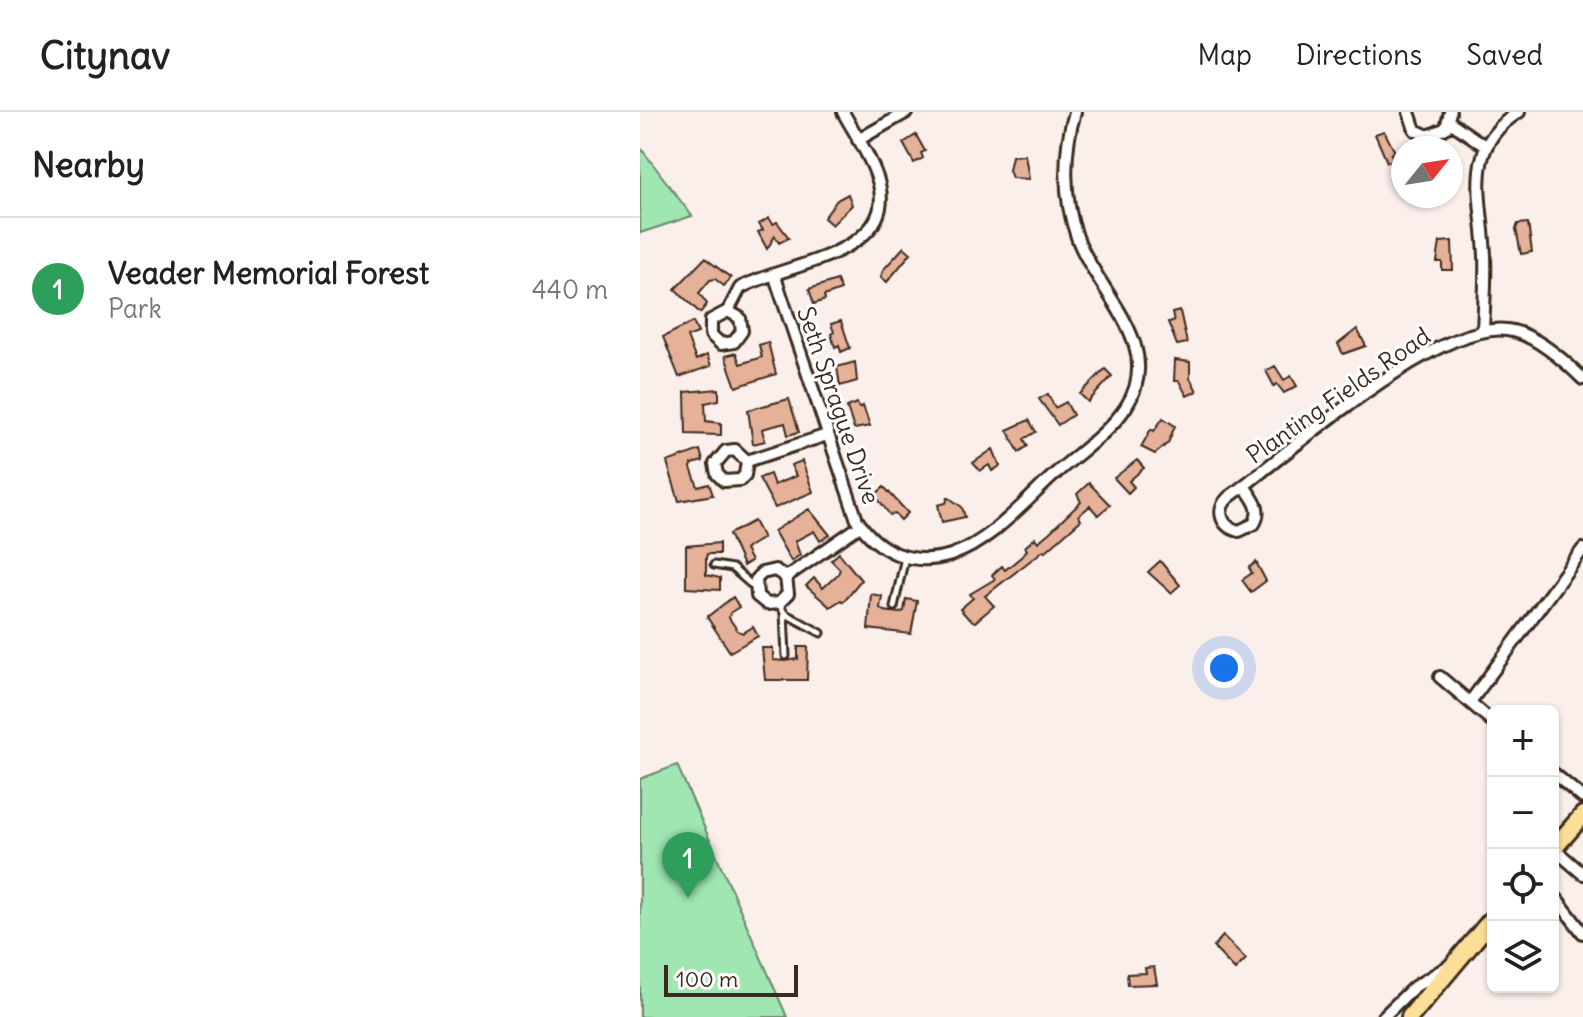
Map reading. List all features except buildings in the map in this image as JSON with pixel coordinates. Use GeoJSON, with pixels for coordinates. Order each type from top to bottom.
{"type":"FeatureCollection","features":[{"type":"Feature","properties":{"kind":"main road"},"geometry":{"type":"LineString","coordinates":[[1559,842],[1583,815]]}},
{"type":"Feature","properties":{"kind":"main road"},"geometry":{"type":"LineString","coordinates":[[1410,1017],[1490,921]]}},
{"type":"Feature","properties":{"kind":"street"},"geometry":{"type":"LineString","coordinates":[[728,311],[740,288],[840,251],[870,229],[880,202],[879,186],[843,112]]}},
{"type":"Feature","properties":{"kind":"street"},"geometry":{"type":"LineString","coordinates":[[858,140],[907,112]]}},
{"type":"Feature","properties":{"kind":"street"},"geometry":{"type":"LineString","coordinates":[[905,557],[948,556],[988,533],[1117,419],[1134,390],[1138,361],[1136,344],[1130,328],[1093,272],[1072,218],[1067,174],[1075,112]]}},
{"type":"Feature","properties":{"kind":"street"},"geometry":{"type":"LineString","coordinates":[[1409,112],[1411,125],[1421,134],[1441,133],[1450,117],[1485,146]]}},
{"type":"Feature","properties":{"kind":"street"},"geometry":{"type":"LineString","coordinates":[[1483,330],[1485,254],[1479,178],[1485,146],[1502,123],[1519,112]]}},
{"type":"Feature","properties":{"kind":"street","name":"Seth Sprague Drive"},"geometry":{"type":"LineString","coordinates":[[774,274],[860,526],[877,544],[905,557]]}},
{"type":"Feature","properties":{"kind":"street","name":"Planting Fields Road"},"geometry":{"type":"LineString","coordinates":[[1244,486],[1256,504],[1258,515],[1254,524],[1239,531],[1227,527],[1221,511],[1224,501],[1244,486],[1411,362],[1451,340],[1483,330],[1505,329],[1525,336],[1583,379]]}},
{"type":"Feature","properties":{"kind":"street"},"geometry":{"type":"LineString","coordinates":[[747,461],[827,435]]}},
{"type":"Feature","properties":{"kind":"street"},"geometry":{"type":"LineString","coordinates":[[786,577],[860,526]]}},
{"type":"Feature","properties":{"kind":"street"},"geometry":{"type":"LineString","coordinates":[[1470,702],[1583,549]]}},
{"type":"Feature","properties":{"kind":"street"},"geometry":{"type":"LineString","coordinates":[[768,570],[786,577],[788,594],[782,608],[760,600],[755,588],[756,579],[768,570]]}},
{"type":"Feature","properties":{"kind":"street"},"geometry":{"type":"LineString","coordinates":[[1440,677],[1487,717]]}},
{"type":"Feature","properties":{"kind":"street"},"geometry":{"type":"LineString","coordinates":[[1558,777],[1583,798]]}},
{"type":"Feature","properties":{"kind":"street"},"geometry":{"type":"LineString","coordinates":[[1559,854],[1583,874]]}},
{"type":"Feature","properties":{"kind":"street"},"geometry":{"type":"LineString","coordinates":[[1559,902],[1583,933]]}},
{"type":"Feature","properties":{"kind":"street"},"geometry":{"type":"LineString","coordinates":[[1383,1017],[1414,987],[1455,962]]}},
{"type":"Feature","properties":{"kind":"lane"},"geometry":{"type":"LineString","coordinates":[[894,607],[905,557]]}},
{"type":"Feature","properties":{"kind":"lane"},"geometry":{"type":"LineString","coordinates":[[714,565],[732,568],[755,588]]}},
{"type":"Feature","properties":{"kind":"lane"},"geometry":{"type":"LineString","coordinates":[[782,608],[821,633]]}},
{"type":"Feature","properties":{"kind":"lane"},"geometry":{"type":"LineString","coordinates":[[782,608],[786,656]]}},
{"type":"Feature","properties":{"kind":"green space"},"geometry":{"type":"Polygon","coordinates":[[[640,147],[692,216],[640,233],[640,147]]]}},
{"type":"Feature","properties":{"kind":"green space"},"geometry":{"type":"Polygon","coordinates":[[[677,765],[787,1017],[640,1017],[640,779],[677,765]]]}},
{"type":"Feature","properties":{"kind":"place","name":"Veader Memorial Forest"},"geometry":{"type":"Point","coordinates":[688,898]}}]}
